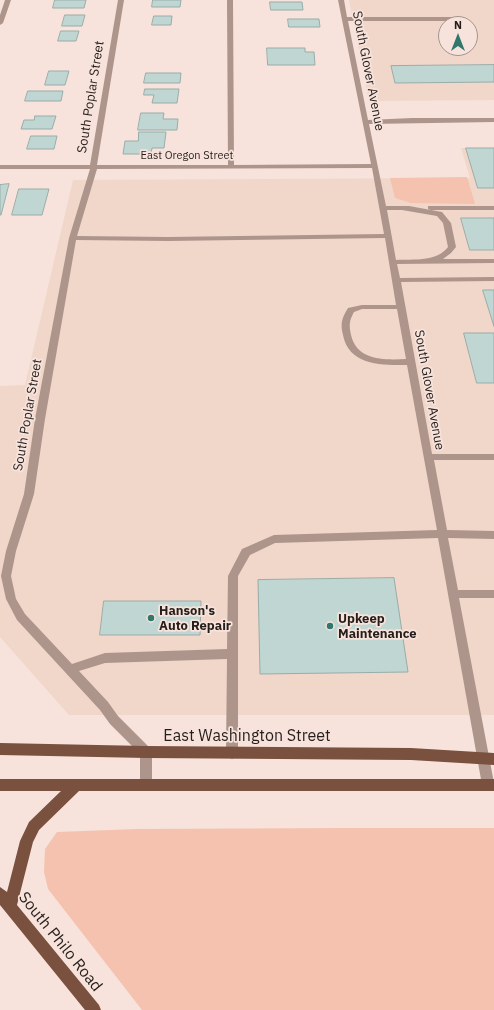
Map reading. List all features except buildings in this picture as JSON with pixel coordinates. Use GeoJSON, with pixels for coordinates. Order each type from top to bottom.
{"type":"FeatureCollection","features":[{"type":"Feature","properties":{"kind":"main road","name":"East Washington Street"},"geometry":{"type":"LineString","coordinates":[[0,749],[146,752],[411,754],[489,760]]}},
{"type":"Feature","properties":{"kind":"main road"},"geometry":{"type":"LineString","coordinates":[[0,785],[491,785]]}},
{"type":"Feature","properties":{"kind":"main road"},"geometry":{"type":"LineString","coordinates":[[10,907],[27,841],[34,826],[76,785]]}},
{"type":"Feature","properties":{"kind":"main road","name":"South Philo Road"},"geometry":{"type":"LineString","coordinates":[[0,894],[94,1010]]}},
{"type":"Feature","properties":{"kind":"street"},"geometry":{"type":"LineString","coordinates":[[0,23],[8,0]]}},
{"type":"Feature","properties":{"kind":"street","name":"South Poplar Street"},"geometry":{"type":"LineString","coordinates":[[121,0],[92,176],[73,238],[28,494],[11,551],[6,576],[11,599],[21,617],[70,669],[114,720],[146,752]]}},
{"type":"Feature","properties":{"kind":"street"},"geometry":{"type":"LineString","coordinates":[[230,0],[232,167]]}},
{"type":"Feature","properties":{"kind":"street","name":"South Glover Avenue"},"geometry":{"type":"LineString","coordinates":[[341,0],[383,208],[442,534],[489,760],[491,785]]}},
{"type":"Feature","properties":{"kind":"street"},"geometry":{"type":"LineString","coordinates":[[345,19],[438,18]]}},
{"type":"Feature","properties":{"kind":"street"},"geometry":{"type":"LineString","coordinates":[[365,122],[412,120],[494,120]]}},
{"type":"Feature","properties":{"kind":"street","name":"East Oregon Street"},"geometry":{"type":"LineString","coordinates":[[0,167],[374,166]]}},
{"type":"Feature","properties":{"kind":"street"},"geometry":{"type":"LineString","coordinates":[[383,208],[494,208]]}},
{"type":"Feature","properties":{"kind":"street"},"geometry":{"type":"LineString","coordinates":[[402,208],[439,214],[447,224],[452,247],[448,254],[438,259],[414,262]]}},
{"type":"Feature","properties":{"kind":"street"},"geometry":{"type":"LineString","coordinates":[[73,238],[168,239],[388,236]]}},
{"type":"Feature","properties":{"kind":"street"},"geometry":{"type":"LineString","coordinates":[[392,262],[494,261]]}},
{"type":"Feature","properties":{"kind":"street"},"geometry":{"type":"LineString","coordinates":[[396,280],[494,279]]}},
{"type":"Feature","properties":{"kind":"street"},"geometry":{"type":"LineString","coordinates":[[401,307],[362,307],[351,310],[345,320],[348,341],[354,350],[368,361],[411,362]]}},
{"type":"Feature","properties":{"kind":"street"},"geometry":{"type":"LineString","coordinates":[[428,457],[494,456]]}},
{"type":"Feature","properties":{"kind":"street"},"geometry":{"type":"LineString","coordinates":[[232,753],[233,576],[246,552],[274,539],[442,534],[494,536]]}},
{"type":"Feature","properties":{"kind":"street"},"geometry":{"type":"LineString","coordinates":[[454,594],[494,594]]}},
{"type":"Feature","properties":{"kind":"street"},"geometry":{"type":"LineString","coordinates":[[70,669],[106,658],[233,654]]}},
{"type":"Feature","properties":{"kind":"street"},"geometry":{"type":"LineString","coordinates":[[146,752],[146,785]]}},
{"type":"Feature","properties":{"kind":"shaded area"},"geometry":{"type":"Polygon","coordinates":[[[349,0],[494,0],[494,100],[369,101],[349,0]]]}},
{"type":"Feature","properties":{"kind":"shaded area"},"geometry":{"type":"Polygon","coordinates":[[[461,148],[494,148],[494,715],[69,715],[0,637],[0,386],[25,385],[73,180],[470,178],[461,148]]]}},
{"type":"Feature","properties":{"kind":"shaded area"},"geometry":{"type":"Polygon","coordinates":[[[467,177],[475,204],[411,203],[395,198],[390,178],[467,177]]]}},
{"type":"Feature","properties":{"kind":"shaded area"},"geometry":{"type":"Polygon","coordinates":[[[494,828],[494,1010],[142,1010],[48,889],[44,872],[45,849],[57,832],[138,829],[494,828]]]}},
{"type":"Feature","properties":{"kind":"place","name":"Hanson's Auto Repair"},"geometry":{"type":"Point","coordinates":[151,618]}},
{"type":"Feature","properties":{"kind":"place","name":"Upkeep Maintenance"},"geometry":{"type":"Point","coordinates":[330,626]}}]}
